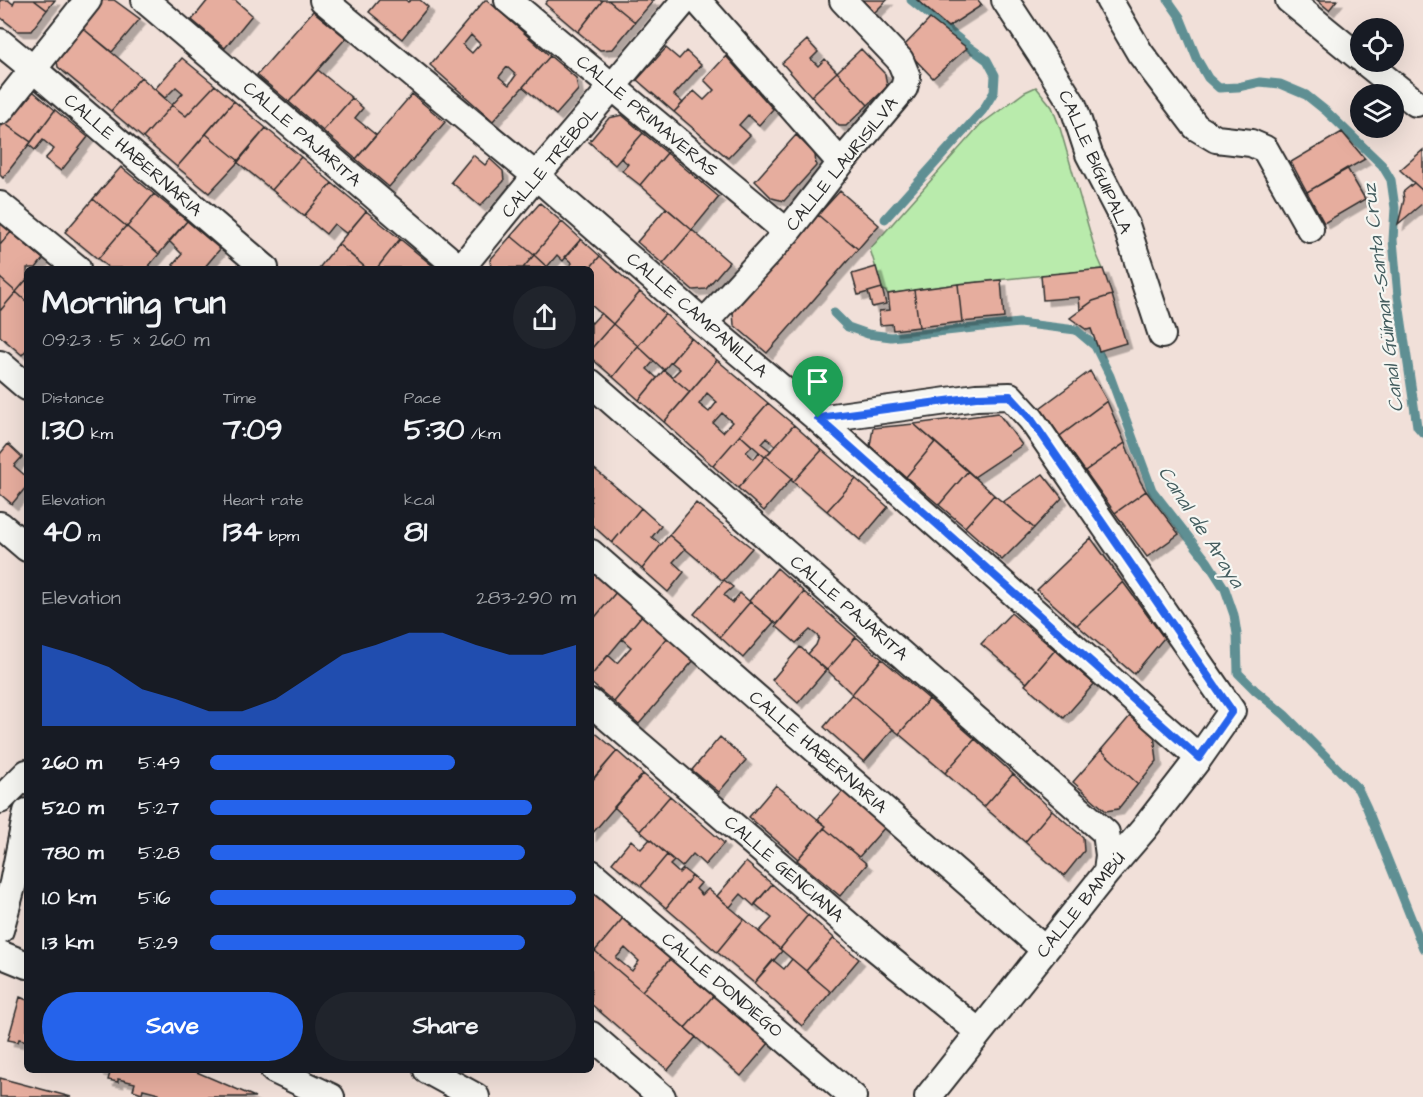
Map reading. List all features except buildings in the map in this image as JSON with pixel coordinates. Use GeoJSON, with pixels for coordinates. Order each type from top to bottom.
{"type":"FeatureCollection","features":[{"type":"Feature","properties":{"kind":"street"},"geometry":{"type":"LineString","coordinates":[[0,111],[88,0]]}},
{"type":"Feature","properties":{"kind":"street","name":"CALLE PAJARITA"},"geometry":{"type":"LineString","coordinates":[[145,0],[458,266]]}},
{"type":"Feature","properties":{"kind":"street","name":"CALLE CAMPANILLA"},"geometry":{"type":"LineString","coordinates":[[323,0],[536,176],[704,323],[818,418],[1199,758]]}},
{"type":"Feature","properties":{"kind":"street","name":"CALLE PRIMAVERAS"},"geometry":{"type":"LineString","coordinates":[[508,0],[787,232]]}},
{"type":"Feature","properties":{"kind":"street","name":"CALLE TRÉBOL"},"geometry":{"type":"LineString","coordinates":[[462,266],[685,0]]}},
{"type":"Feature","properties":{"kind":"street"},"geometry":{"type":"LineString","coordinates":[[697,0],[841,163]]}},
{"type":"Feature","properties":{"kind":"street","name":"CALLE LAURISILVA"},"geometry":{"type":"LineString","coordinates":[[704,323],[787,232],[904,88],[907,77],[900,60],[843,0]]}},
{"type":"Feature","properties":{"kind":"street","name":"CALLE BIGUIPALA"},"geometry":{"type":"LineString","coordinates":[[1005,0],[1073,105],[1089,154],[1126,225],[1162,335]]}},
{"type":"Feature","properties":{"kind":"street"},"geometry":{"type":"LineString","coordinates":[[1109,0],[1140,52],[1196,127],[1216,139],[1251,143],[1265,149],[1310,229]]}},
{"type":"Feature","properties":{"kind":"street"},"geometry":{"type":"LineString","coordinates":[[1289,0],[1350,50]]}},
{"type":"Feature","properties":{"kind":"street","name":"CALLE HABERNARIA"},"geometry":{"type":"LineString","coordinates":[[0,42],[263,266]]}},
{"type":"Feature","properties":{"kind":"street"},"geometry":{"type":"LineString","coordinates":[[1377,72],[1416,103]]}},
{"type":"Feature","properties":{"kind":"street"},"geometry":{"type":"LineString","coordinates":[[0,204],[75,266]]}},
{"type":"Feature","properties":{"kind":"street"},"geometry":{"type":"LineString","coordinates":[[0,364],[24,384]]}},
{"type":"Feature","properties":{"kind":"street","name":"CALLE PAJARITA"},"geometry":{"type":"LineString","coordinates":[[594,386],[1106,833]]}},
{"type":"Feature","properties":{"kind":"street","name":"CALLE BAMBÚ"},"geometry":{"type":"LineString","coordinates":[[818,418],[976,397],[1010,396],[1031,419],[1232,711],[1144,830],[1107,872],[928,1097]]}},
{"type":"Feature","properties":{"kind":"street"},"geometry":{"type":"LineString","coordinates":[[0,525],[24,545]]}},
{"type":"Feature","properties":{"kind":"street","name":"CALLE HABERNARIA"},"geometry":{"type":"LineString","coordinates":[[594,556],[1045,950]]}},
{"type":"Feature","properties":{"kind":"street","name":"CALLE GENCIANA"},"geometry":{"type":"LineString","coordinates":[[594,707],[873,946],[979,1032]]}},
{"type":"Feature","properties":{"kind":"street"},"geometry":{"type":"LineString","coordinates":[[0,800],[24,776]]}},
{"type":"Feature","properties":{"kind":"street"},"geometry":{"type":"LineString","coordinates":[[0,930],[13,884],[24,827]]}},
{"type":"Feature","properties":{"kind":"street"},"geometry":{"type":"LineString","coordinates":[[1107,872],[1109,855],[1106,833],[1144,830]]}},
{"type":"Feature","properties":{"kind":"street","name":"CALLE DONDIEGO"},"geometry":{"type":"LineString","coordinates":[[594,876],[854,1097]]}},
{"type":"Feature","properties":{"kind":"street"},"geometry":{"type":"LineString","coordinates":[[0,954],[24,963]]}},
{"type":"Feature","properties":{"kind":"street"},"geometry":{"type":"LineString","coordinates":[[594,1038],[662,1097]]}},
{"type":"Feature","properties":{"kind":"street"},"geometry":{"type":"LineString","coordinates":[[280,1073],[331,1097]]}},
{"type":"Feature","properties":{"kind":"street"},"geometry":{"type":"LineString","coordinates":[[432,1073],[476,1097]]}},
{"type":"Feature","properties":{"kind":"green space"},"geometry":{"type":"Polygon","coordinates":[[[1036,87],[1052,107],[1060,128],[1096,253],[1103,269],[958,284],[888,294],[882,288],[870,249],[980,125],[1025,92],[1036,87]]]}},
{"type":"Feature","properties":{"kind":"waterway","name":"Canal de Araya"},"geometry":{"type":"LineString","coordinates":[[885,219],[983,110],[994,92],[995,75],[987,60],[911,0]]}},
{"type":"Feature","properties":{"kind":"waterway","name":"Canal Güímar-Santa Cruz"},"geometry":{"type":"LineString","coordinates":[[1168,0],[1180,17],[1197,59],[1208,78],[1219,88],[1260,82],[1280,84],[1306,95],[1382,165],[1391,180],[1395,208],[1393,240],[1398,296],[1417,426],[1423,433]]}},
{"type":"Feature","properties":{"kind":"waterway","name":"Canal de Araya"},"geometry":{"type":"LineString","coordinates":[[834,313],[848,327],[868,334],[891,337],[1019,323],[1076,330],[1095,346],[1110,376],[1152,490],[1207,561],[1225,589],[1234,615],[1237,634],[1238,673],[1285,715],[1358,789],[1423,948]]}},
{"type":"Feature","properties":{"kind":"route"},"geometry":{"type":"LineString","coordinates":[[1010,396],[1031,419],[1232,711],[1199,758],[1136,701],[818,418],[976,397],[1010,396]]}}]}
